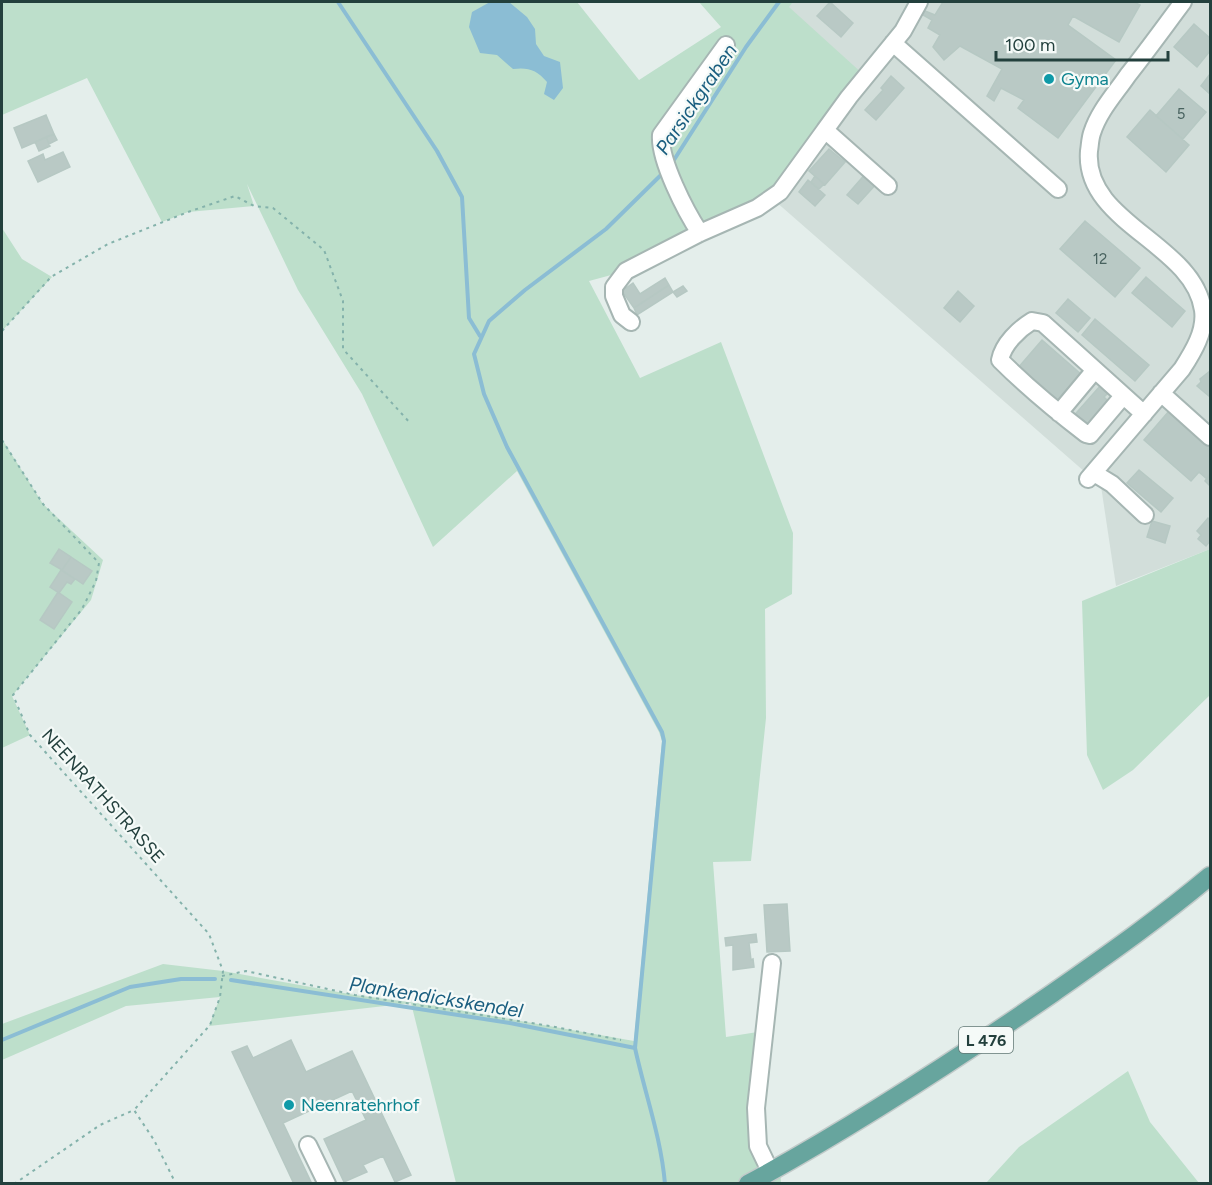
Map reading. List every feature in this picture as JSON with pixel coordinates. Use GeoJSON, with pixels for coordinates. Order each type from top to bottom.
{"type":"FeatureCollection","features":[{"type":"Feature","properties":{"kind":"main road","name":"L 476"},"geometry":{"type":"LineString","coordinates":[[748,1184],[885,1104],[983,1041],[1166,914],[1210,876]]}},
{"type":"Feature","properties":{"kind":"street"},"geometry":{"type":"LineString","coordinates":[[631,322],[622,315],[614,296],[614,287],[626,271],[757,208],[780,192],[837,112],[898,37],[919,2]]}},
{"type":"Feature","properties":{"kind":"street"},"geometry":{"type":"LineString","coordinates":[[1146,514],[1112,484],[1091,476],[1182,369],[1200,335],[1203,310],[1195,287],[1182,269],[1104,199],[1094,182],[1089,160],[1091,135],[1103,110],[1183,2]]}},
{"type":"Feature","properties":{"kind":"street"},"geometry":{"type":"LineString","coordinates":[[898,37],[1058,189]]}},
{"type":"Feature","properties":{"kind":"street"},"geometry":{"type":"LineString","coordinates":[[700,234],[687,213],[660,147],[661,135],[726,45]]}},
{"type":"Feature","properties":{"kind":"street"},"geometry":{"type":"LineString","coordinates":[[825,130],[888,186]]}},
{"type":"Feature","properties":{"kind":"street"},"geometry":{"type":"LineString","coordinates":[[1123,396],[1090,435],[1086,434],[1000,360],[1001,353],[1023,327],[1032,321],[1043,323],[1144,414]]}},
{"type":"Feature","properties":{"kind":"street"},"geometry":{"type":"LineString","coordinates":[[1059,413],[1094,371]]}},
{"type":"Feature","properties":{"kind":"street"},"geometry":{"type":"LineString","coordinates":[[1161,393],[1210,437]]}},
{"type":"Feature","properties":{"kind":"street"},"geometry":{"type":"LineString","coordinates":[[770,1171],[758,1146],[756,1108],[771,963]]}},
{"type":"Feature","properties":{"kind":"street"},"geometry":{"type":"LineString","coordinates":[[308,1145],[327,1184]]}},
{"type":"Feature","properties":{"kind":"path"},"geometry":{"type":"LineString","coordinates":[[2,331],[51,277],[108,244],[235,195],[254,206],[273,208],[324,250],[343,301],[344,349],[411,424]]}},
{"type":"Feature","properties":{"kind":"path","name":"NEENRATHSTRASSE"},"geometry":{"type":"LineString","coordinates":[[2,440],[43,504],[99,563],[96,581],[82,609],[13,695],[30,735],[209,934],[222,971],[220,997],[210,1025],[134,1110],[100,1125],[14,1184]]}},
{"type":"Feature","properties":{"kind":"path"},"geometry":{"type":"LineString","coordinates":[[222,976],[246,971],[355,995],[539,1024],[621,1040]]}},
{"type":"Feature","properties":{"kind":"path"},"geometry":{"type":"LineString","coordinates":[[134,1110],[154,1140],[176,1184]]}},
{"type":"Feature","properties":{"kind":"shaded area"},"geometry":{"type":"Polygon","coordinates":[[[793,2],[1210,2],[1210,549],[1116,586],[1101,486],[767,194],[814,132],[788,7],[793,2]]]}},
{"type":"Feature","properties":{"kind":"green space"},"geometry":{"type":"Polygon","coordinates":[[[2,2],[577,2],[639,80],[721,27],[699,2],[793,2],[789,7],[864,75],[814,132],[767,194],[626,271],[589,281],[640,378],[721,342],[793,533],[792,594],[765,609],[766,718],[751,861],[713,862],[726,1037],[764,1031],[758,1146],[780,1166],[781,1183],[456,1183],[411,1003],[209,1026],[220,997],[126,1006],[2,1060],[2,1024],[163,964],[223,971],[355,995],[431,1005],[634,1041],[662,741],[517,471],[433,547],[362,394],[298,290],[247,184],[254,206],[188,212],[162,222],[87,78],[2,115],[2,2]]]}},
{"type":"Feature","properties":{"kind":"green space"},"geometry":{"type":"Polygon","coordinates":[[[2,228],[22,259],[52,277],[2,331],[2,228]]]}},
{"type":"Feature","properties":{"kind":"green space"},"geometry":{"type":"Polygon","coordinates":[[[2,439],[43,504],[103,560],[91,600],[12,696],[30,735],[2,748],[2,439]]]}},
{"type":"Feature","properties":{"kind":"green space"},"geometry":{"type":"Polygon","coordinates":[[[1210,549],[1210,695],[1133,770],[1103,790],[1087,755],[1082,601],[1210,549]]]}},
{"type":"Feature","properties":{"kind":"green space"},"geometry":{"type":"Polygon","coordinates":[[[1128,1071],[1150,1122],[1199,1183],[986,1183],[1019,1147],[1128,1071]]]}},
{"type":"Feature","properties":{"kind":"water"},"geometry":{"type":"Polygon","coordinates":[[[490,2],[509,2],[527,17],[535,29],[536,44],[544,56],[560,62],[563,88],[554,100],[544,94],[547,82],[536,72],[523,68],[513,69],[497,55],[480,53],[469,27],[472,12],[490,2]]]}},
{"type":"Feature","properties":{"kind":"building"},"geometry":{"type":"Polygon","coordinates":[[[830,2],[853,23],[841,37],[817,16],[830,2]]]}},
{"type":"Feature","properties":{"kind":"building","name":"Gyma"},"geometry":{"type":"Polygon","coordinates":[[[943,2],[1134,2],[1140,5],[1119,42],[1073,16],[1068,25],[1116,60],[1058,138],[1018,108],[1024,100],[1001,88],[994,101],[987,96],[1002,69],[960,46],[944,60],[933,47],[940,35],[928,28],[932,20],[923,15],[925,11],[935,15],[943,2]]]}},
{"type":"Feature","properties":{"kind":"building"},"geometry":{"type":"Polygon","coordinates":[[[1194,24],[1210,38],[1210,51],[1197,67],[1174,47],[1194,24]]]}},
{"type":"Feature","properties":{"kind":"building"},"geometry":{"type":"Polygon","coordinates":[[[1210,74],[1210,94],[1201,86],[1210,74]]]}},
{"type":"Feature","properties":{"kind":"building"},"geometry":{"type":"Polygon","coordinates":[[[891,76],[904,88],[876,120],[865,110],[883,90],[881,88],[891,76]]]}},
{"type":"Feature","properties":{"kind":"building"},"geometry":{"type":"Polygon","coordinates":[[[1179,89],[1206,112],[1183,139],[1156,116],[1179,89]]]}},
{"type":"Feature","properties":{"kind":"building"},"geometry":{"type":"Polygon","coordinates":[[[1150,110],[1189,145],[1166,172],[1127,137],[1150,110]]]}},
{"type":"Feature","properties":{"kind":"building"},"geometry":{"type":"Polygon","coordinates":[[[46,115],[54,134],[22,148],[14,128],[46,115]]]}},
{"type":"Feature","properties":{"kind":"building"},"geometry":{"type":"Polygon","coordinates":[[[54,134],[57,140],[49,144],[46,137],[54,134]]]}},
{"type":"Feature","properties":{"kind":"building"},"geometry":{"type":"Polygon","coordinates":[[[46,137],[50,146],[39,151],[35,142],[46,137]]]}},
{"type":"Feature","properties":{"kind":"building"},"geometry":{"type":"Polygon","coordinates":[[[829,149],[845,162],[825,185],[809,171],[829,149]]]}},
{"type":"Feature","properties":{"kind":"building"},"geometry":{"type":"Polygon","coordinates":[[[63,152],[70,167],[38,182],[28,161],[43,154],[45,160],[63,152]]]}},
{"type":"Feature","properties":{"kind":"building"},"geometry":{"type":"Polygon","coordinates":[[[867,172],[878,182],[858,204],[847,195],[867,172]]]}},
{"type":"Feature","properties":{"kind":"building"},"geometry":{"type":"Polygon","coordinates":[[[815,176],[824,184],[819,189],[811,182],[815,176]]]}},
{"type":"Feature","properties":{"kind":"building"},"geometry":{"type":"Polygon","coordinates":[[[808,180],[825,195],[815,206],[799,192],[808,180]]]}},
{"type":"Feature","properties":{"kind":"building"},"geometry":{"type":"Polygon","coordinates":[[[1085,221],[1140,268],[1115,297],[1060,249],[1085,221]]]}},
{"type":"Feature","properties":{"kind":"building"},"geometry":{"type":"Polygon","coordinates":[[[1146,277],[1185,311],[1172,327],[1132,293],[1146,277]]]}},
{"type":"Feature","properties":{"kind":"building"},"geometry":{"type":"Polygon","coordinates":[[[665,278],[669,285],[634,308],[622,291],[633,283],[640,294],[665,278]]]}},
{"type":"Feature","properties":{"kind":"building"},"geometry":{"type":"Polygon","coordinates":[[[669,285],[673,292],[637,315],[634,308],[669,285]]]}},
{"type":"Feature","properties":{"kind":"building"},"geometry":{"type":"Polygon","coordinates":[[[683,286],[687,291],[677,297],[673,292],[683,286]]]}},
{"type":"Feature","properties":{"kind":"building"},"geometry":{"type":"Polygon","coordinates":[[[958,291],[974,306],[960,322],[944,308],[958,291]]]}},
{"type":"Feature","properties":{"kind":"building"},"geometry":{"type":"Polygon","coordinates":[[[1068,299],[1090,318],[1078,332],[1056,313],[1068,299]]]}},
{"type":"Feature","properties":{"kind":"building"},"geometry":{"type":"Polygon","coordinates":[[[1095,319],[1149,365],[1135,381],[1082,335],[1095,319]]]}},
{"type":"Feature","properties":{"kind":"building"},"geometry":{"type":"Polygon","coordinates":[[[1042,340],[1082,375],[1058,402],[1018,368],[1042,340]]]}},
{"type":"Feature","properties":{"kind":"building"},"geometry":{"type":"Polygon","coordinates":[[[1210,371],[1210,397],[1197,386],[1201,382],[1200,379],[1210,371]]]}},
{"type":"Feature","properties":{"kind":"building"},"geometry":{"type":"Polygon","coordinates":[[[1100,386],[1108,393],[1104,397],[1108,401],[1087,425],[1071,419],[1100,386]]]}},
{"type":"Feature","properties":{"kind":"building"},"geometry":{"type":"Polygon","coordinates":[[[1169,411],[1210,446],[1210,474],[1207,479],[1199,472],[1191,481],[1144,440],[1169,411]]]}},
{"type":"Feature","properties":{"kind":"building"},"geometry":{"type":"Polygon","coordinates":[[[1139,470],[1173,498],[1161,512],[1127,483],[1139,470]]]}},
{"type":"Feature","properties":{"kind":"building"},"geometry":{"type":"Polygon","coordinates":[[[1210,474],[1210,486],[1205,481],[1210,474]]]}},
{"type":"Feature","properties":{"kind":"building"},"geometry":{"type":"Polygon","coordinates":[[[1208,518],[1210,520],[1210,541],[1206,546],[1198,539],[1201,535],[1197,531],[1208,518]]]}},
{"type":"Feature","properties":{"kind":"building"},"geometry":{"type":"Polygon","coordinates":[[[1152,521],[1170,526],[1165,543],[1147,537],[1152,521]]]}},
{"type":"Feature","properties":{"kind":"building"},"geometry":{"type":"Polygon","coordinates":[[[59,549],[71,557],[62,570],[50,563],[59,549]]]}},
{"type":"Feature","properties":{"kind":"building"},"geometry":{"type":"Polygon","coordinates":[[[71,557],[92,571],[83,584],[62,570],[71,557]]]}},
{"type":"Feature","properties":{"kind":"building"},"geometry":{"type":"Polygon","coordinates":[[[61,570],[75,579],[71,584],[67,582],[59,593],[50,587],[61,570]]]}},
{"type":"Feature","properties":{"kind":"building"},"geometry":{"type":"Polygon","coordinates":[[[58,592],[72,602],[54,629],[40,620],[58,592]]]}},
{"type":"Feature","properties":{"kind":"building"},"geometry":{"type":"Polygon","coordinates":[[[787,904],[790,951],[767,952],[764,905],[787,904]]]}},
{"type":"Feature","properties":{"kind":"building"},"geometry":{"type":"Polygon","coordinates":[[[756,934],[757,942],[749,943],[754,967],[733,970],[733,945],[726,946],[725,938],[756,934]]]}},
{"type":"Feature","properties":{"kind":"building","name":"Neenratehrhof"},"geometry":{"type":"Polygon","coordinates":[[[291,1040],[306,1072],[352,1051],[411,1175],[395,1182],[383,1156],[363,1165],[367,1172],[344,1182],[324,1139],[366,1120],[352,1091],[283,1123],[312,1184],[294,1184],[232,1052],[247,1046],[253,1058],[291,1040]]]}},
{"type":"Feature","properties":{"kind":"waterway"},"geometry":{"type":"LineString","coordinates":[[338,2],[437,151],[462,197],[469,318],[480,336]]}},
{"type":"Feature","properties":{"kind":"waterway","name":"Parsickgraben"},"geometry":{"type":"LineString","coordinates":[[672,163],[746,47],[779,2]]}},
{"type":"Feature","properties":{"kind":"waterway"},"geometry":{"type":"LineString","coordinates":[[663,173],[606,229],[525,290],[489,321],[474,354],[484,394],[507,447],[662,732],[664,741],[635,1048],[656,1132],[665,1184]]}},
{"type":"Feature","properties":{"kind":"waterway","name":"Plankendickskendel"},"geometry":{"type":"LineString","coordinates":[[2,1040],[130,987],[181,979],[215,979]]}},
{"type":"Feature","properties":{"kind":"waterway","name":"Plankendickskendel"},"geometry":{"type":"LineString","coordinates":[[231,980],[510,1023],[635,1048]]}},
{"type":"Feature","properties":{"kind":"place","name":"Gyma"},"geometry":{"type":"Point","coordinates":[1049,79]}},
{"type":"Feature","properties":{"kind":"place","name":"Neenratehrhof"},"geometry":{"type":"Point","coordinates":[289,1105]}}]}
